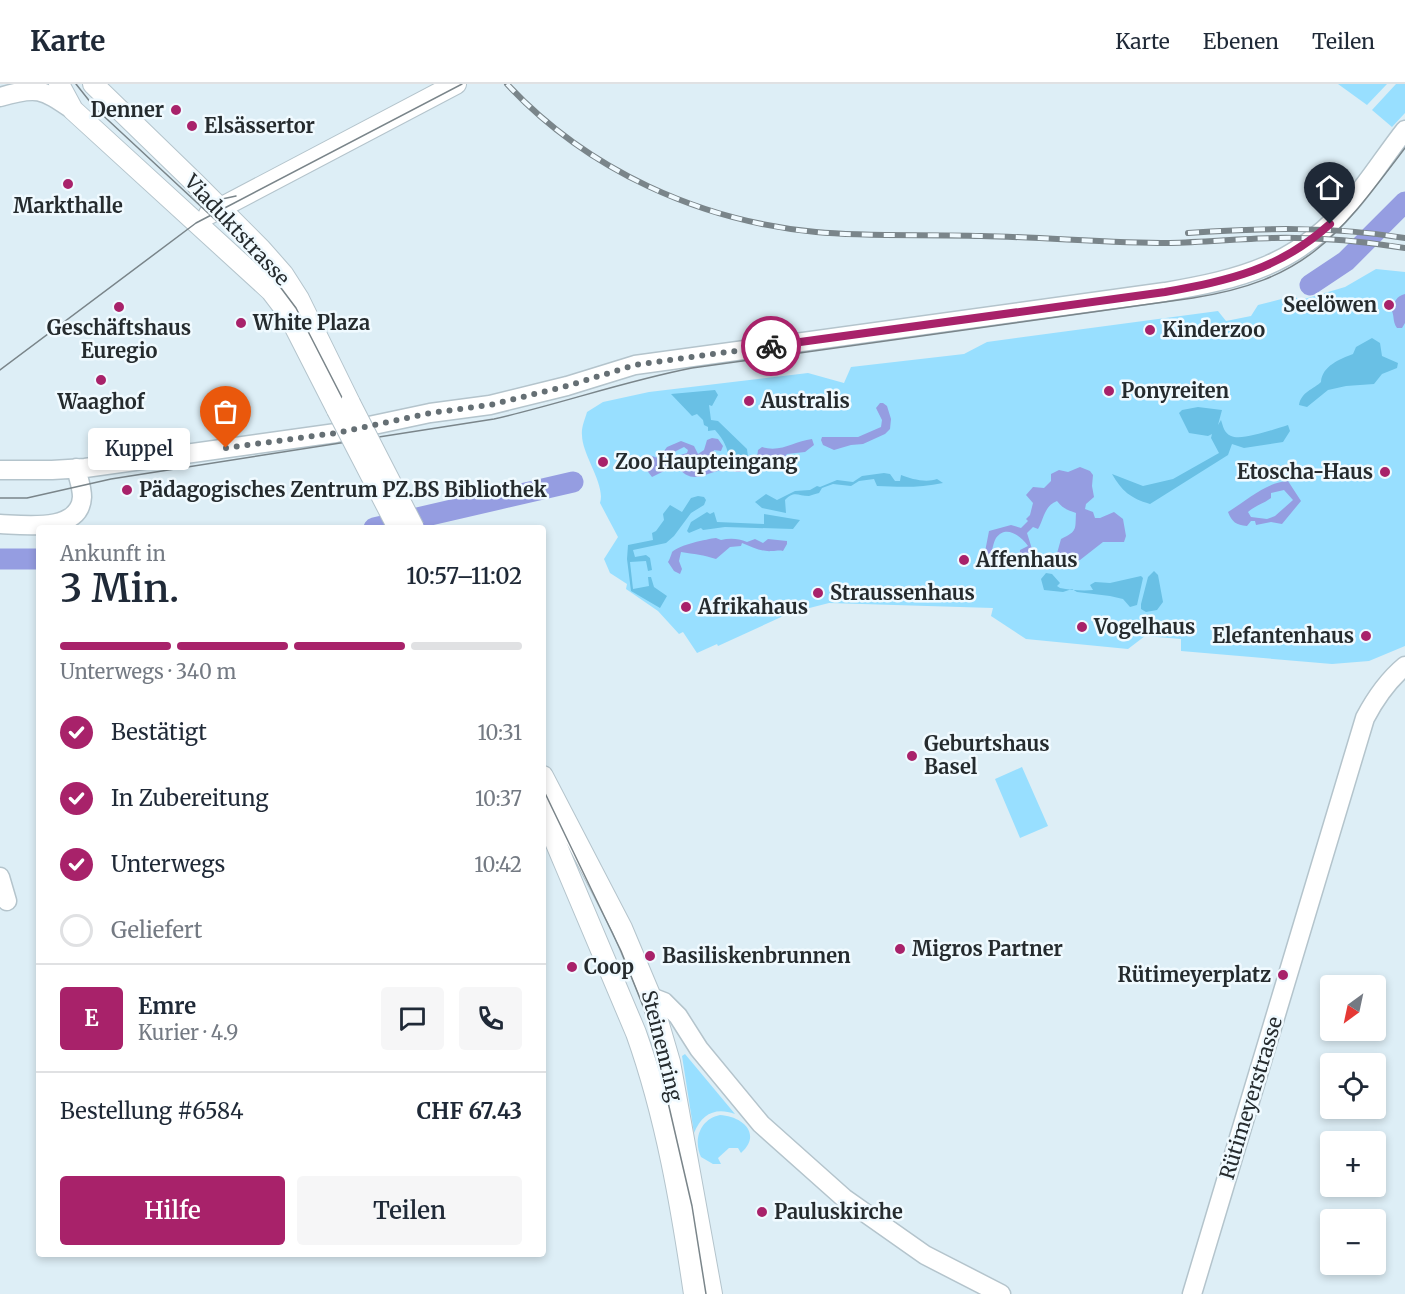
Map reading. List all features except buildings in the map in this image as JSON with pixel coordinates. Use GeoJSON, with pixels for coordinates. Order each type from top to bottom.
{"type":"FeatureCollection","features":[{"type":"Feature","properties":{"kind":"main road","name":"Viaduktstrasse"},"geometry":{"type":"LineString","coordinates":[[93,84],[220,208],[283,274],[299,299],[397,525]]}},
{"type":"Feature","properties":{"kind":"main road"},"geometry":{"type":"LineString","coordinates":[[195,222],[456,84]]}},
{"type":"Feature","properties":{"kind":"main road","name":"Viaduktstrasse"},"geometry":{"type":"LineString","coordinates":[[58,86],[73,110],[261,281],[280,303],[344,406],[412,525]]}},
{"type":"Feature","properties":{"kind":"main road"},"geometry":{"type":"LineString","coordinates":[[0,97],[42,91],[73,110]]}},
{"type":"Feature","properties":{"kind":"main road"},"geometry":{"type":"LineString","coordinates":[[0,470],[76,468],[336,433],[430,413],[490,405],[567,386],[635,365],[1165,292],[1220,282],[1276,262],[1320,232],[1351,203],[1405,130]]}},
{"type":"Feature","properties":{"kind":"main road"},"geometry":{"type":"LineString","coordinates":[[0,524],[55,524],[71,516],[77,510],[82,496],[76,468]]}},
{"type":"Feature","properties":{"kind":"main road","name":"Rütimeyerstrasse"},"geometry":{"type":"LineString","coordinates":[[1192,1294],[1365,718],[1392,677],[1405,666]]}},
{"type":"Feature","properties":{"kind":"main road"},"geometry":{"type":"LineString","coordinates":[[546,793],[550,816]]}},
{"type":"Feature","properties":{"kind":"main road","name":"Steinenring"},"geometry":{"type":"LineString","coordinates":[[550,816],[622,928],[651,997],[670,1062],[712,1294]]}},
{"type":"Feature","properties":{"kind":"main road","name":"Steinenring"},"geometry":{"type":"LineString","coordinates":[[550,816],[646,1062],[674,1174],[694,1294]]}},
{"type":"Feature","properties":{"kind":"main road"},"geometry":{"type":"LineString","coordinates":[[0,877],[7,901],[0,895]]}},
{"type":"Feature","properties":{"kind":"main road"},"geometry":{"type":"LineString","coordinates":[[651,997],[664,1002],[678,1016],[699,1049],[761,1124],[851,1203],[925,1256],[1001,1294]]}},
{"type":"Feature","properties":{"kind":"main road"},"geometry":{"type":"LineString","coordinates":[[658,1024],[699,1049]]}},
{"type":"Feature","properties":{"kind":"shaded area"},"geometry":{"type":"Polygon","coordinates":[[[1338,84],[1387,84],[1367,105],[1338,84]]]}},
{"type":"Feature","properties":{"kind":"shaded area"},"geometry":{"type":"Polygon","coordinates":[[[1396,84],[1405,84],[1405,113],[1392,127],[1372,110],[1396,84]]]}},
{"type":"Feature","properties":{"kind":"shaded area"},"geometry":{"type":"Polygon","coordinates":[[[1376,269],[1405,272],[1405,646],[1369,661],[1332,664],[1181,651],[1181,639],[1145,636],[1128,649],[1026,639],[991,616],[993,608],[829,603],[790,613],[718,646],[717,644],[697,653],[683,632],[679,634],[658,611],[626,589],[627,584],[610,573],[604,559],[618,537],[600,503],[600,488],[583,443],[582,432],[587,412],[603,402],[649,392],[808,373],[844,383],[851,367],[964,354],[987,342],[1218,311],[1226,321],[1251,316],[1258,305],[1293,296],[1301,300],[1345,287],[1376,269]]]}},
{"type":"Feature","properties":{"kind":"shaded area"},"geometry":{"type":"Polygon","coordinates":[[[1405,294],[1405,323],[1402,328],[1397,328],[1391,309],[1398,298],[1405,294]]]}},
{"type":"Feature","properties":{"kind":"shaded area"},"geometry":{"type":"Polygon","coordinates":[[[1372,338],[1380,343],[1382,356],[1398,363],[1397,368],[1382,374],[1374,384],[1328,390],[1307,407],[1299,405],[1305,394],[1321,382],[1328,367],[1353,354],[1356,347],[1372,338]]]}},
{"type":"Feature","properties":{"kind":"shaded area"},"geometry":{"type":"Polygon","coordinates":[[[715,390],[718,395],[712,406],[709,405],[711,420],[718,421],[747,449],[748,457],[736,465],[729,461],[725,444],[715,430],[708,431],[708,427],[697,414],[692,416],[671,394],[715,390]]]}},
{"type":"Feature","properties":{"kind":"shaded area"},"geometry":{"type":"Polygon","coordinates":[[[880,403],[887,406],[891,419],[890,429],[885,434],[863,444],[834,450],[823,445],[822,437],[858,437],[881,427],[882,420],[876,408],[880,403]]]}},
{"type":"Feature","properties":{"kind":"shaded area"},"geometry":{"type":"Polygon","coordinates":[[[1198,407],[1222,410],[1218,425],[1221,420],[1225,431],[1231,436],[1250,436],[1288,425],[1290,431],[1283,442],[1244,448],[1232,444],[1228,455],[1150,504],[1127,493],[1112,474],[1143,486],[1173,479],[1219,453],[1211,438],[1212,434],[1208,436],[1189,433],[1179,413],[1182,410],[1198,407]]]}},
{"type":"Feature","properties":{"kind":"shaded area"},"geometry":{"type":"Polygon","coordinates":[[[718,439],[723,446],[721,451],[714,450],[713,453],[736,465],[748,457],[749,465],[740,472],[725,470],[694,477],[682,472],[676,465],[652,477],[642,464],[644,458],[649,455],[664,460],[687,453],[688,450],[684,447],[674,452],[664,451],[667,447],[681,441],[694,446],[698,454],[704,450],[707,440],[718,439]]]}},
{"type":"Feature","properties":{"kind":"shaded area"},"geometry":{"type":"Polygon","coordinates":[[[812,439],[814,445],[805,452],[787,454],[783,459],[759,460],[757,458],[758,450],[762,447],[775,449],[812,439]]]}},
{"type":"Feature","properties":{"kind":"shaded area"},"geometry":{"type":"Polygon","coordinates":[[[1080,467],[1090,471],[1093,475],[1094,497],[1086,504],[1085,509],[1093,512],[1095,518],[1114,512],[1123,519],[1126,536],[1124,542],[1103,542],[1080,560],[1060,562],[1056,557],[1061,539],[1074,529],[1076,513],[1064,508],[1057,501],[1049,506],[1038,529],[1033,527],[1027,533],[1032,549],[1018,566],[1013,562],[1020,550],[1028,546],[1013,533],[1000,534],[995,540],[989,557],[984,557],[989,531],[1011,525],[1021,528],[1028,521],[1026,519],[1030,515],[1033,503],[1026,495],[1033,487],[1044,488],[1051,481],[1051,474],[1059,470],[1068,472],[1080,467]]]}},
{"type":"Feature","properties":{"kind":"shaded area"},"geometry":{"type":"Polygon","coordinates":[[[890,474],[895,481],[900,481],[901,475],[923,481],[937,479],[943,483],[902,487],[877,486],[874,479],[859,481],[851,486],[833,484],[809,496],[791,495],[785,500],[786,513],[762,508],[755,502],[766,494],[777,500],[795,491],[810,490],[837,480],[853,482],[862,476],[890,474]]]}},
{"type":"Feature","properties":{"kind":"shaded area"},"geometry":{"type":"Polygon","coordinates":[[[1288,481],[1301,501],[1282,524],[1271,522],[1256,525],[1255,521],[1251,521],[1247,526],[1233,521],[1228,512],[1264,488],[1288,481]],[[1284,490],[1271,493],[1271,498],[1248,512],[1251,517],[1267,519],[1275,516],[1293,500],[1284,490]]]}},
{"type":"Feature","properties":{"kind":"shaded area"},"geometry":{"type":"Polygon","coordinates":[[[698,496],[706,500],[704,505],[691,513],[666,543],[633,550],[635,557],[646,555],[650,558],[652,570],[648,571],[646,561],[630,562],[633,589],[649,586],[648,577],[651,577],[654,587],[667,596],[660,608],[631,591],[627,559],[628,545],[653,540],[652,533],[664,520],[663,514],[670,505],[682,512],[691,498],[698,496]]]}},
{"type":"Feature","properties":{"kind":"shaded area"},"geometry":{"type":"Polygon","coordinates":[[[707,512],[710,514],[714,512],[717,522],[764,524],[764,514],[800,520],[793,529],[725,527],[703,530],[701,528],[689,533],[687,531],[691,522],[707,512]]]}},
{"type":"Feature","properties":{"kind":"shaded area"},"geometry":{"type":"Polygon","coordinates":[[[716,538],[747,542],[755,539],[763,543],[768,539],[787,541],[787,544],[783,551],[768,551],[742,543],[741,546],[730,547],[716,559],[681,552],[680,574],[674,571],[668,562],[672,552],[676,549],[716,538]]]}},
{"type":"Feature","properties":{"kind":"shaded area"},"geometry":{"type":"Polygon","coordinates":[[[1154,571],[1158,575],[1163,602],[1157,610],[1146,612],[1141,609],[1141,604],[1148,577],[1154,571]]]}},
{"type":"Feature","properties":{"kind":"shaded area"},"geometry":{"type":"Polygon","coordinates":[[[1046,573],[1052,574],[1060,583],[1057,586],[1070,590],[1063,592],[1044,590],[1041,579],[1046,573]]]}},
{"type":"Feature","properties":{"kind":"shaded area"},"geometry":{"type":"Polygon","coordinates":[[[1141,576],[1143,578],[1137,605],[1130,607],[1123,599],[1073,590],[1093,590],[1090,585],[1095,582],[1110,583],[1141,576]]]}},
{"type":"Feature","properties":{"kind":"shaded area"},"geometry":{"type":"Polygon","coordinates":[[[1022,767],[1048,826],[1020,838],[995,779],[1022,767]]]}},
{"type":"Feature","properties":{"kind":"shaded area"},"geometry":{"type":"Polygon","coordinates":[[[685,1054],[735,1114],[721,1111],[710,1114],[701,1121],[694,1133],[682,1056],[685,1054]]]}},
{"type":"Feature","properties":{"kind":"shaded area"},"geometry":{"type":"Polygon","coordinates":[[[720,1115],[742,1122],[750,1132],[750,1139],[741,1153],[738,1148],[729,1148],[718,1158],[721,1164],[713,1164],[701,1157],[698,1137],[707,1121],[720,1115]]]}},
{"type":"Feature","properties":{"kind":"waterway"},"geometry":{"type":"LineString","coordinates":[[1310,285],[1346,261],[1405,202]]}},
{"type":"Feature","properties":{"kind":"waterway"},"geometry":{"type":"LineString","coordinates":[[387,525],[573,482]]}},
{"type":"Feature","properties":{"kind":"waterway"},"geometry":{"type":"LineString","coordinates":[[0,559],[36,559]]}},
{"type":"Feature","properties":{"kind":"tram line"},"geometry":{"type":"LineString","coordinates":[[76,84],[95,108],[263,264],[296,308],[407,525]]}},
{"type":"Feature","properties":{"kind":"tram line"},"geometry":{"type":"LineString","coordinates":[[0,370],[196,223],[462,84]]}},
{"type":"Feature","properties":{"kind":"tram line"},"geometry":{"type":"LineString","coordinates":[[0,498],[27,498],[111,479],[494,419],[642,379],[692,368],[1193,298],[1232,290],[1265,279],[1293,266],[1317,249],[1360,206],[1405,148]]}},
{"type":"Feature","properties":{"kind":"tram line"},"geometry":{"type":"LineString","coordinates":[[192,195],[213,201],[236,196]]}},
{"type":"Feature","properties":{"kind":"tram line"},"geometry":{"type":"LineString","coordinates":[[546,795],[621,951],[645,1011],[692,1206],[706,1294]]}},
{"type":"Feature","properties":{"kind":"railway"},"geometry":{"type":"LineString","coordinates":[[507,84],[538,115],[609,166],[688,203],[773,226],[816,232],[857,234],[960,235],[1146,243],[1306,238],[1356,241],[1405,248]]}},
{"type":"Feature","properties":{"kind":"railway"},"geometry":{"type":"LineString","coordinates":[[1188,233],[1296,229],[1351,231],[1405,238]]}},
{"type":"Feature","properties":{"kind":"way so far"},"geometry":{"type":"LineString","coordinates":[[226,448],[336,433],[430,413],[490,405],[567,386],[635,365],[771,346]]}},
{"type":"Feature","properties":{"kind":"place","name":"Denner"},"geometry":{"type":"Point","coordinates":[176,110]}},
{"type":"Feature","properties":{"kind":"place","name":"Elsässertor"},"geometry":{"type":"Point","coordinates":[192,126]}},
{"type":"Feature","properties":{"kind":"place","name":"Markthalle"},"geometry":{"type":"Point","coordinates":[68,184]}},
{"type":"Feature","properties":{"kind":"place","name":"Seelöwen"},"geometry":{"type":"Point","coordinates":[1389,305]}},
{"type":"Feature","properties":{"kind":"place","name":"Geschäftshaus Euregio"},"geometry":{"type":"Point","coordinates":[119,307]}},
{"type":"Feature","properties":{"kind":"place","name":"White Plaza"},"geometry":{"type":"Point","coordinates":[241,323]}},
{"type":"Feature","properties":{"kind":"place","name":"Kinderzoo"},"geometry":{"type":"Point","coordinates":[1150,330]}},
{"type":"Feature","properties":{"kind":"place","name":"Waaghof"},"geometry":{"type":"Point","coordinates":[101,380]}},
{"type":"Feature","properties":{"kind":"place","name":"Ponyreiten"},"geometry":{"type":"Point","coordinates":[1109,391]}},
{"type":"Feature","properties":{"kind":"place","name":"Australis"},"geometry":{"type":"Point","coordinates":[749,401]}},
{"type":"Feature","properties":{"kind":"place","name":"Kuppel"},"geometry":{"type":"Point","coordinates":[226,448]}},
{"type":"Feature","properties":{"kind":"place","name":"Zoo Haupteingang"},"geometry":{"type":"Point","coordinates":[603,462]}},
{"type":"Feature","properties":{"kind":"place","name":"Etoscha-Haus"},"geometry":{"type":"Point","coordinates":[1385,472]}},
{"type":"Feature","properties":{"kind":"place","name":"Pädagogisches Zentrum PZ.BS Bibliothek"},"geometry":{"type":"Point","coordinates":[127,490]}},
{"type":"Feature","properties":{"kind":"place","name":"Affenhaus"},"geometry":{"type":"Point","coordinates":[964,560]}},
{"type":"Feature","properties":{"kind":"place","name":"Straussenhaus"},"geometry":{"type":"Point","coordinates":[818,593]}},
{"type":"Feature","properties":{"kind":"place","name":"Afrikahaus"},"geometry":{"type":"Point","coordinates":[686,607]}},
{"type":"Feature","properties":{"kind":"place","name":"Vogelhaus"},"geometry":{"type":"Point","coordinates":[1082,627]}},
{"type":"Feature","properties":{"kind":"place","name":"Elefantenhaus"},"geometry":{"type":"Point","coordinates":[1366,636]}},
{"type":"Feature","properties":{"kind":"place","name":"Geburtshaus Basel"},"geometry":{"type":"Point","coordinates":[912,756]}},
{"type":"Feature","properties":{"kind":"place","name":"Migros Partner"},"geometry":{"type":"Point","coordinates":[900,949]}},
{"type":"Feature","properties":{"kind":"place","name":"Basiliskenbrunnen"},"geometry":{"type":"Point","coordinates":[650,956]}},
{"type":"Feature","properties":{"kind":"place","name":"Coop"},"geometry":{"type":"Point","coordinates":[572,967]}},
{"type":"Feature","properties":{"kind":"place","name":"Rütimeyerplatz"},"geometry":{"type":"Point","coordinates":[1283,975]}},
{"type":"Feature","properties":{"kind":"place","name":"Pauluskirche"},"geometry":{"type":"Point","coordinates":[762,1212]}},
{"type":"Feature","properties":{"kind":"route"},"geometry":{"type":"LineString","coordinates":[[771,346],[1165,292],[1220,282],[1247,274],[1290,254],[1330,224]]}}]}
